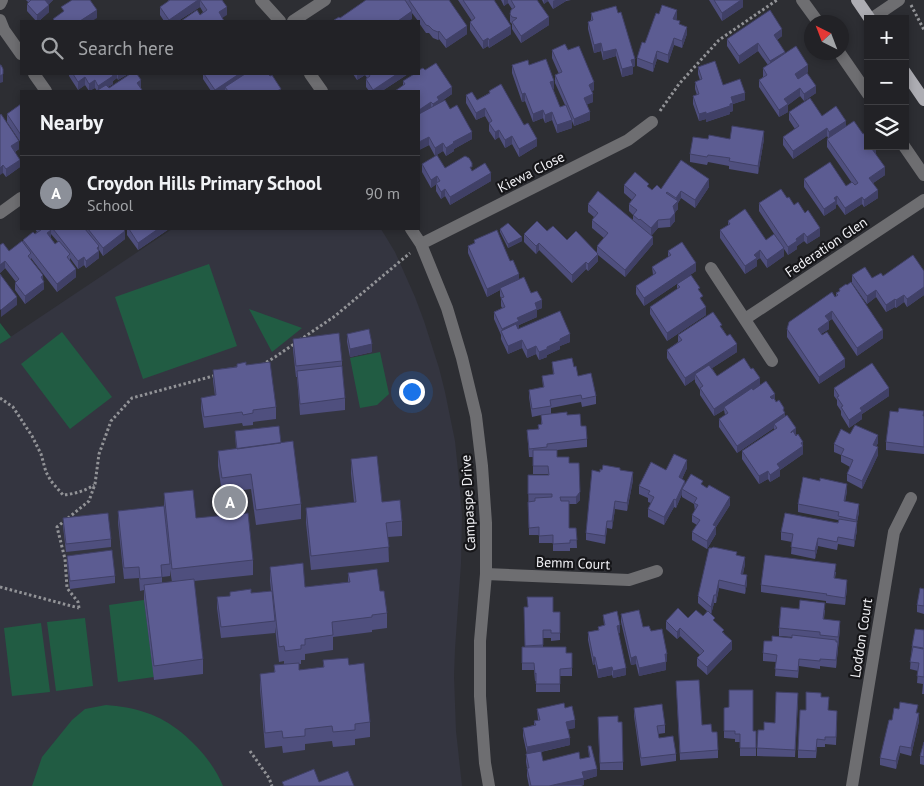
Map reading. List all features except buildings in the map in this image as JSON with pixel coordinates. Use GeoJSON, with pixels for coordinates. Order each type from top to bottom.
{"type":"FeatureCollection","features":[{"type":"Feature","properties":{"kind":"main road"},"geometry":{"type":"LineString","coordinates":[[857,0],[867,15]]}},
{"type":"Feature","properties":{"kind":"main road"},"geometry":{"type":"LineString","coordinates":[[909,78],[924,100]]}},
{"type":"Feature","properties":{"kind":"street"},"geometry":{"type":"LineString","coordinates":[[0,4],[2,0]]}},
{"type":"Feature","properties":{"kind":"street"},"geometry":{"type":"LineString","coordinates":[[261,0],[279,20]]}},
{"type":"Feature","properties":{"kind":"street"},"geometry":{"type":"LineString","coordinates":[[295,20],[325,0]]}},
{"type":"Feature","properties":{"kind":"street"},"geometry":{"type":"LineString","coordinates":[[802,0],[813,15]]}},
{"type":"Feature","properties":{"kind":"street"},"geometry":{"type":"LineString","coordinates":[[876,15],[898,0]]}},
{"type":"Feature","properties":{"kind":"street"},"geometry":{"type":"LineString","coordinates":[[0,20],[4,30],[20,53]]}},
{"type":"Feature","properties":{"kind":"street"},"geometry":{"type":"LineString","coordinates":[[845,60],[864,88]]}},
{"type":"Feature","properties":{"kind":"street"},"geometry":{"type":"LineString","coordinates":[[35,75],[45,90]]}},
{"type":"Feature","properties":{"kind":"street"},"geometry":{"type":"LineString","coordinates":[[311,75],[321,90]]}},
{"type":"Feature","properties":{"kind":"street","name":"Kiewa Close"},"geometry":{"type":"LineString","coordinates":[[421,244],[628,140],[652,122]]}},
{"type":"Feature","properties":{"kind":"street"},"geometry":{"type":"LineString","coordinates":[[907,150],[924,175]]}},
{"type":"Feature","properties":{"kind":"street"},"geometry":{"type":"LineString","coordinates":[[0,213],[20,199]]}},
{"type":"Feature","properties":{"kind":"street","name":"Federation Glen"},"geometry":{"type":"LineString","coordinates":[[745,319],[924,200]]}},
{"type":"Feature","properties":{"kind":"street","name":"Campaspe Drive"},"geometry":{"type":"LineString","coordinates":[[412,230],[421,244],[447,308],[462,358],[476,416],[486,524],[486,574],[480,641],[480,687],[485,763],[489,786]]}},
{"type":"Feature","properties":{"kind":"street"},"geometry":{"type":"LineString","coordinates":[[711,268],[772,361]]}},
{"type":"Feature","properties":{"kind":"street","name":"Loddon Court"},"geometry":{"type":"LineString","coordinates":[[852,786],[894,532],[911,498]]}},
{"type":"Feature","properties":{"kind":"street","name":"Bemm Court"},"geometry":{"type":"LineString","coordinates":[[486,574],[628,580],[657,571]]}},
{"type":"Feature","properties":{"kind":"path"},"geometry":{"type":"LineString","coordinates":[[652,122],[679,84],[719,40],[777,0]]}},
{"type":"Feature","properties":{"kind":"path"},"geometry":{"type":"LineString","coordinates":[[908,0],[924,30]]}},
{"type":"Feature","properties":{"kind":"path"},"geometry":{"type":"LineString","coordinates":[[261,365],[335,316],[421,244]]}},
{"type":"Feature","properties":{"kind":"path"},"geometry":{"type":"LineString","coordinates":[[0,588],[79,608],[78,602],[67,588],[65,559],[57,528],[89,502],[95,484],[99,454],[111,421],[132,398],[223,373]]}},
{"type":"Feature","properties":{"kind":"path"},"geometry":{"type":"LineString","coordinates":[[0,398],[13,407],[32,436],[41,454],[46,472],[62,495],[72,494],[95,484]]}},
{"type":"Feature","properties":{"kind":"path"},"geometry":{"type":"LineString","coordinates":[[250,751],[272,786]]}},
{"type":"Feature","properties":{"kind":"shaded area"},"geometry":{"type":"Polygon","coordinates":[[[171,230],[382,230],[395,252],[424,321],[439,368],[455,441],[462,515],[454,676],[456,731],[462,786],[0,786],[0,344],[171,230]]]}},
{"type":"Feature","properties":{"kind":"green space"},"geometry":{"type":"Polygon","coordinates":[[[209,264],[237,346],[143,379],[115,297],[209,264]]]}},
{"type":"Feature","properties":{"kind":"green space"},"geometry":{"type":"Polygon","coordinates":[[[249,309],[302,328],[272,352],[249,309]]]}},
{"type":"Feature","properties":{"kind":"green space"},"geometry":{"type":"Polygon","coordinates":[[[0,323],[11,337],[0,344],[0,323]]]}},
{"type":"Feature","properties":{"kind":"green space"},"geometry":{"type":"Polygon","coordinates":[[[62,332],[112,397],[70,429],[21,364],[62,332]]]}},
{"type":"Feature","properties":{"kind":"green space"},"geometry":{"type":"Polygon","coordinates":[[[380,352],[389,394],[377,405],[360,408],[350,358],[380,352]]]}},
{"type":"Feature","properties":{"kind":"green space"},"geometry":{"type":"Polygon","coordinates":[[[144,600],[154,677],[118,682],[109,605],[144,600]]]}},
{"type":"Feature","properties":{"kind":"green space"},"geometry":{"type":"Polygon","coordinates":[[[85,618],[93,686],[56,691],[47,622],[85,618]]]}},
{"type":"Feature","properties":{"kind":"green space"},"geometry":{"type":"Polygon","coordinates":[[[41,623],[50,692],[12,696],[4,628],[41,623]]]}},
{"type":"Feature","properties":{"kind":"green space"},"geometry":{"type":"Polygon","coordinates":[[[106,705],[142,711],[170,724],[202,752],[218,775],[223,786],[32,786],[42,757],[72,720],[85,709],[106,705]]]}},
{"type":"Feature","properties":{"kind":"place","name":"Croydon Hills Primary School"},"geometry":{"type":"Point","coordinates":[230,502]}}]}
